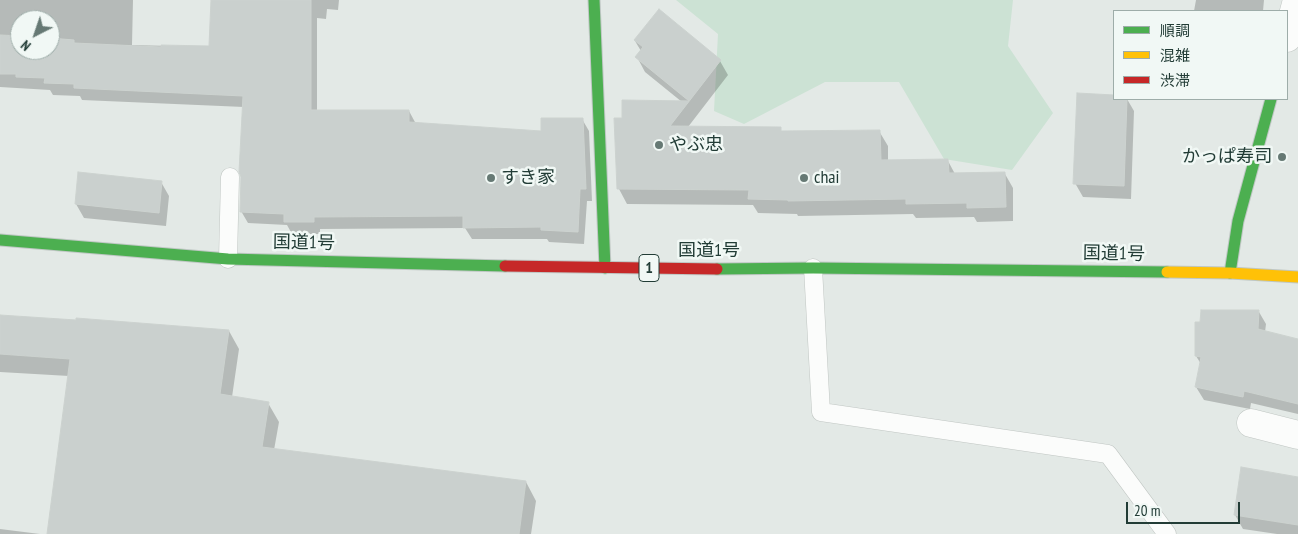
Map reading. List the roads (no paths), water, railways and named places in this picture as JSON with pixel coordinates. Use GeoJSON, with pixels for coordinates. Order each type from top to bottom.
{"type":"FeatureCollection","features":[{"type":"Feature","properties":{"kind":"main road"},"geometry":{"type":"LineString","coordinates":[[594,0],[605,268]]}},
{"type":"Feature","properties":{"kind":"main road"},"geometry":{"type":"LineString","coordinates":[[1230,273],[1238,221],[1271,100]]}},
{"type":"Feature","properties":{"kind":"main road","name":"国道1号"},"geometry":{"type":"LineString","coordinates":[[0,240],[228,259],[605,268],[813,268],[1230,273],[1298,277]]}},
{"type":"Feature","properties":{"kind":"street"},"geometry":{"type":"LineString","coordinates":[[1288,34],[1297,0]]}},
{"type":"Feature","properties":{"kind":"street"},"geometry":{"type":"LineString","coordinates":[[1251,423],[1298,435]]}},
{"type":"Feature","properties":{"kind":"lane"},"geometry":{"type":"LineString","coordinates":[[228,259],[230,177]]}},
{"type":"Feature","properties":{"kind":"lane"},"geometry":{"type":"LineString","coordinates":[[813,268],[821,412],[1108,454],[1167,534]]}},
{"type":"Feature","properties":{"kind":"place","name":"やぶ忠"},"geometry":{"type":"Point","coordinates":[659,145]}},
{"type":"Feature","properties":{"kind":"place","name":"かっぱ寿司"},"geometry":{"type":"Point","coordinates":[1282,157]}},
{"type":"Feature","properties":{"kind":"place","name":"すき家"},"geometry":{"type":"Point","coordinates":[491,178]}},
{"type":"Feature","properties":{"kind":"place","name":"chai"},"geometry":{"type":"Point","coordinates":[804,178]}}]}
